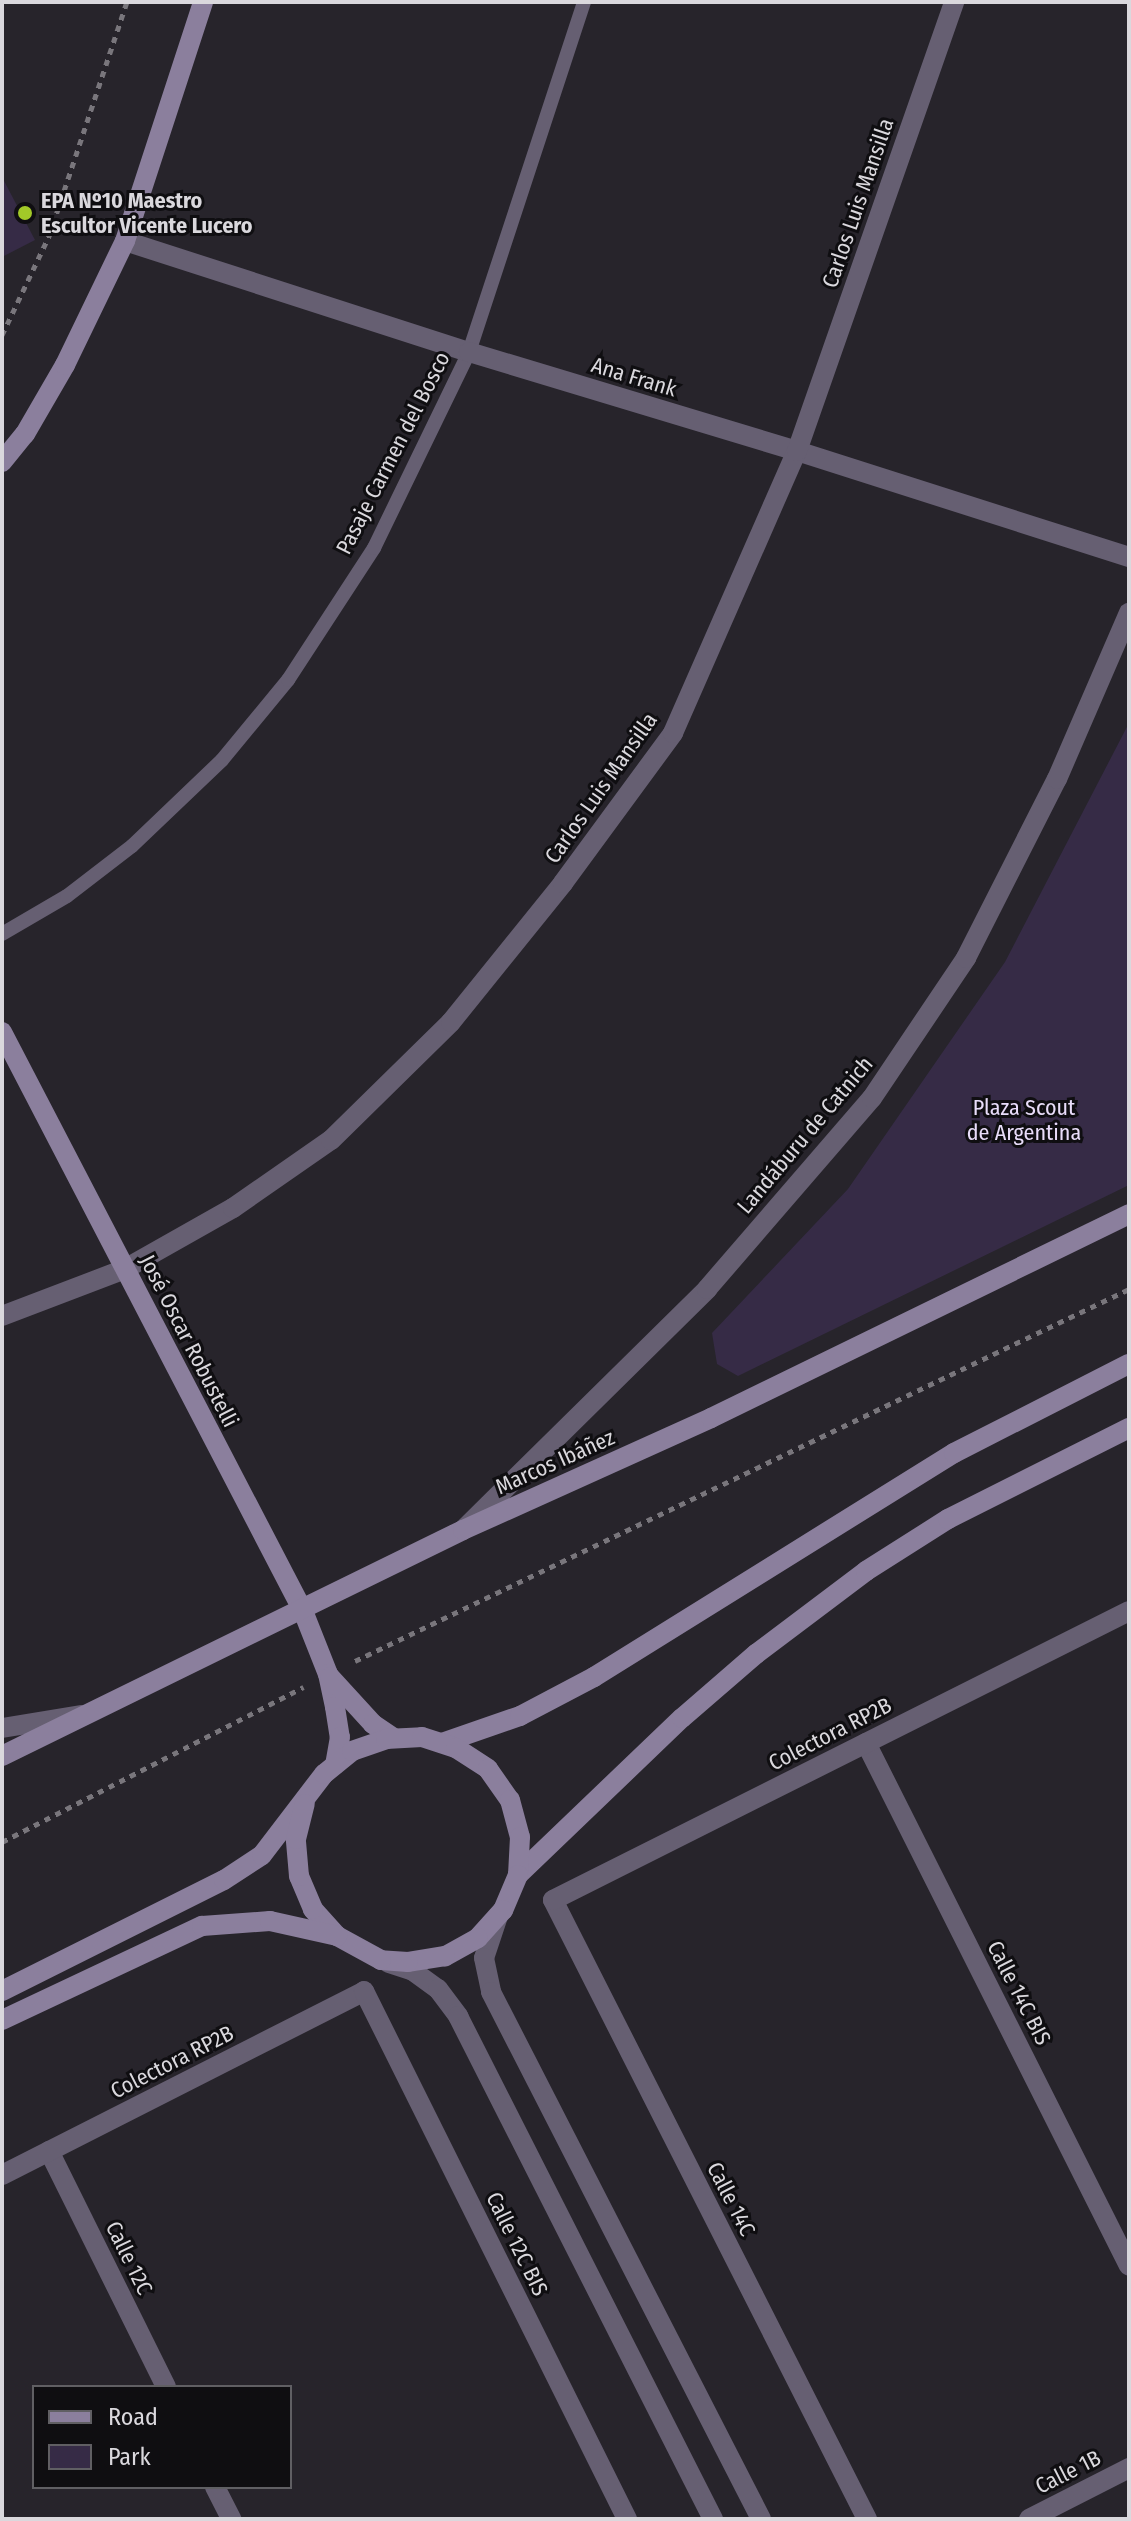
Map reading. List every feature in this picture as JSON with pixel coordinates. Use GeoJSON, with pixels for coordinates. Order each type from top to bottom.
{"type":"FeatureCollection","features":[{"type":"Feature","properties":{"kind":"main road"},"geometry":{"type":"LineString","coordinates":[[2,462],[25,434],[65,365],[125,241],[203,2]]}},
{"type":"Feature","properties":{"kind":"main road","name":"José Oscar Robustelli"},"geometry":{"type":"LineString","coordinates":[[2,1032],[303,1611],[328,1674]]}},
{"type":"Feature","properties":{"kind":"main road","name":"Marcos Ibáñez"},"geometry":{"type":"LineString","coordinates":[[2,1756],[463,1530],[711,1418],[1129,1214]]}},
{"type":"Feature","properties":{"kind":"main road"},"geometry":{"type":"LineString","coordinates":[[442,1743],[520,1716],[594,1677],[954,1453],[1129,1364]]}},
{"type":"Feature","properties":{"kind":"main road"},"geometry":{"type":"LineString","coordinates":[[2,2020],[202,1926],[270,1921],[337,1936],[381,1960],[408,1962],[445,1956],[478,1938],[498,1916],[518,1875],[682,1718],[756,1654],[866,1571],[948,1519],[1129,1428]]}},
{"type":"Feature","properties":{"kind":"main road"},"geometry":{"type":"LineString","coordinates":[[328,1674],[373,1724],[394,1738]]}},
{"type":"Feature","properties":{"kind":"main road"},"geometry":{"type":"LineString","coordinates":[[328,1674],[340,1737],[335,1765]]}},
{"type":"Feature","properties":{"kind":"main road"},"geometry":{"type":"LineString","coordinates":[[2,1991],[224,1880],[262,1855],[335,1765],[352,1751],[394,1738],[422,1737],[442,1743],[456,1748],[488,1769],[510,1800],[520,1837],[518,1875]]}},
{"type":"Feature","properties":{"kind":"main road"},"geometry":{"type":"LineString","coordinates":[[305,1804],[296,1839],[299,1876],[313,1909],[337,1936]]}},
{"type":"Feature","properties":{"kind":"street","name":"Carlos Luis Mansilla"},"geometry":{"type":"LineString","coordinates":[[2,1316],[125,1269],[233,1208],[331,1140],[451,1022],[563,883],[673,733],[797,451],[954,2]]}},
{"type":"Feature","properties":{"kind":"street","name":"Ana Frank"},"geometry":{"type":"LineString","coordinates":[[125,241],[469,352],[797,451],[1129,557]]}},
{"type":"Feature","properties":{"kind":"street","name":"Landáburu de Catnich"},"geometry":{"type":"LineString","coordinates":[[463,1530],[707,1289],[872,1098],[966,958],[1057,779],[1129,613]]}},
{"type":"Feature","properties":{"kind":"street","name":"Colectora RP2B"},"geometry":{"type":"LineString","coordinates":[[553,1900],[1129,1611]]}},
{"type":"Feature","properties":{"kind":"street"},"geometry":{"type":"LineString","coordinates":[[2,1728],[83,1714]]}},
{"type":"Feature","properties":{"kind":"street","name":"Calle 14C BIS"},"geometry":{"type":"LineString","coordinates":[[866,1743],[1129,2266]]}},
{"type":"Feature","properties":{"kind":"street","name":"Calle 14C"},"geometry":{"type":"LineString","coordinates":[[553,1900],[867,2519]]}},
{"type":"Feature","properties":{"kind":"street"},"geometry":{"type":"LineString","coordinates":[[498,1916],[484,1958],[491,1992],[761,2519]]}},
{"type":"Feature","properties":{"kind":"street"},"geometry":{"type":"LineString","coordinates":[[381,1960],[413,1971],[438,1989],[458,2016],[713,2519]]}},
{"type":"Feature","properties":{"kind":"street","name":"Colectora RP2B"},"geometry":{"type":"LineString","coordinates":[[2,2175],[364,1991]]}},
{"type":"Feature","properties":{"kind":"street","name":"Calle 12C BIS"},"geometry":{"type":"LineString","coordinates":[[364,1991],[627,2519]]}},
{"type":"Feature","properties":{"kind":"street","name":"Calle 12C"},"geometry":{"type":"LineString","coordinates":[[49,2151],[165,2385]]}},
{"type":"Feature","properties":{"kind":"street","name":"Calle 1B"},"geometry":{"type":"LineString","coordinates":[[1029,2519],[1129,2468]]}},
{"type":"Feature","properties":{"kind":"street"},"geometry":{"type":"LineString","coordinates":[[216,2489],[231,2519]]}},
{"type":"Feature","properties":{"kind":"lane","name":"Pasaje Carmen del Bosco"},"geometry":{"type":"LineString","coordinates":[[2,934],[67,896],[132,846],[222,760],[288,680],[374,548],[469,352],[584,2]]}},
{"type":"Feature","properties":{"kind":"path"},"geometry":{"type":"LineString","coordinates":[[2,335],[49,236],[127,2]]}},
{"type":"Feature","properties":{"kind":"path"},"geometry":{"type":"LineString","coordinates":[[2,1842],[328,1674],[1129,1289]]}},
{"type":"Feature","properties":{"kind":"green space"},"geometry":{"type":"Polygon","coordinates":[[[2,177],[35,240],[2,257],[2,177]]]}},
{"type":"Feature","properties":{"kind":"green space","name":"Plaza Scout de Argentina"},"geometry":{"type":"Polygon","coordinates":[[[1129,723],[1129,1185],[738,1376],[717,1364],[712,1333],[848,1189],[1005,962],[1129,723]]]}},
{"type":"Feature","properties":{"kind":"place","name":"EPA Nº10 Maestro Escultor Vicente Lucero"},"geometry":{"type":"Point","coordinates":[25,213]}}]}
